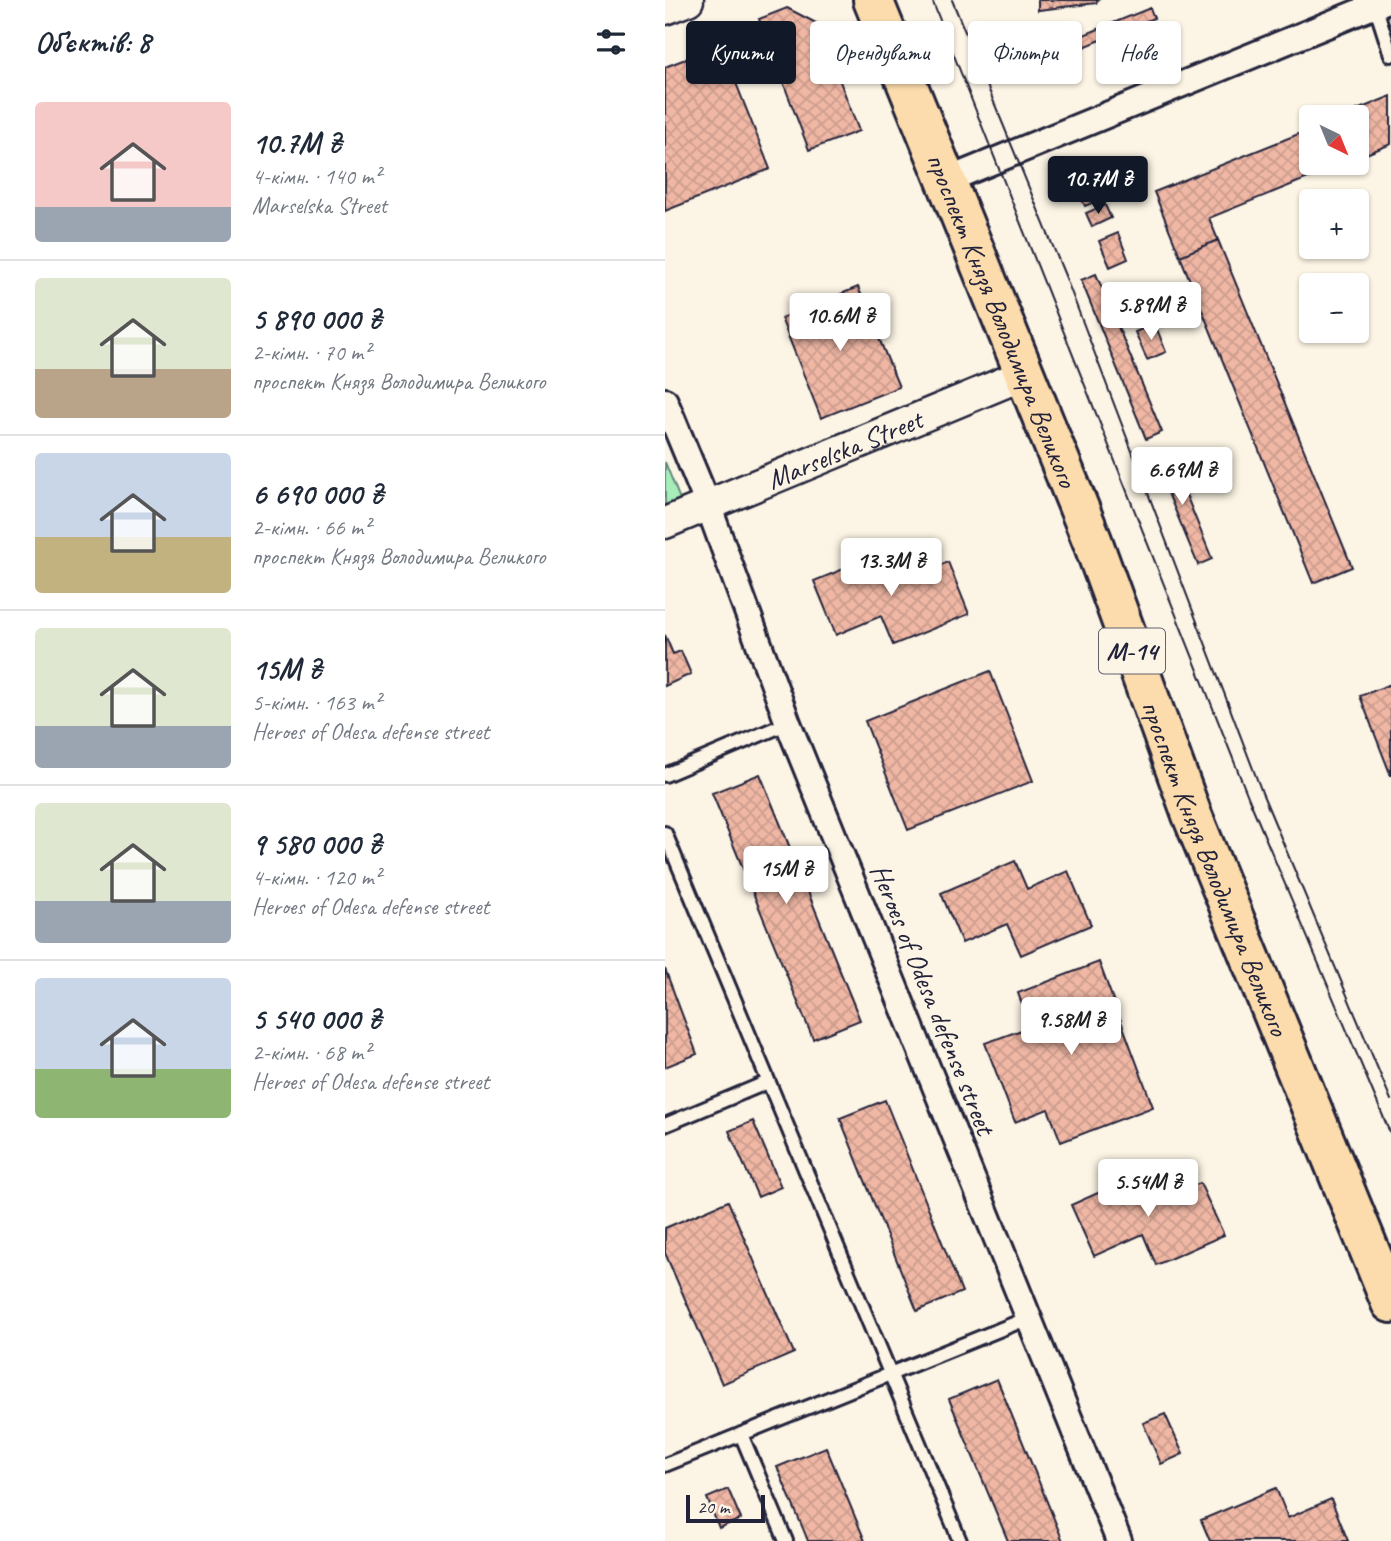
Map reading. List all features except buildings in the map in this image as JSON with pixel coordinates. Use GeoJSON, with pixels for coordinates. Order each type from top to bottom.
{"type":"FeatureCollection","features":[{"type":"Feature","properties":{"kind":"main road","name":"проспект Князя Володимира Великого"},"geometry":{"type":"LineString","coordinates":[[873,0],[1092,540],[1192,815],[1391,1303]]}},
{"type":"Feature","properties":{"kind":"street"},"geometry":{"type":"LineString","coordinates":[[665,9],[688,0]]}},
{"type":"Feature","properties":{"kind":"street"},"geometry":{"type":"LineString","coordinates":[[945,181],[1379,2]]}},
{"type":"Feature","properties":{"kind":"street","name":"Marselska Street"},"geometry":{"type":"LineString","coordinates":[[665,523],[1025,374]]}},
{"type":"Feature","properties":{"kind":"street","name":"Heroes of Odesa defense street"},"geometry":{"type":"LineString","coordinates":[[665,401],[708,505],[788,723],[1031,1317],[1119,1541]]}},
{"type":"Feature","properties":{"kind":"lane"},"geometry":{"type":"LineString","coordinates":[[1379,2],[1391,55]]}},
{"type":"Feature","properties":{"kind":"lane"},"geometry":{"type":"LineString","coordinates":[[665,775],[788,723]]}},
{"type":"Feature","properties":{"kind":"lane"},"geometry":{"type":"LineString","coordinates":[[665,833],[960,1541]]}},
{"type":"Feature","properties":{"kind":"lane"},"geometry":{"type":"LineString","coordinates":[[665,1125],[768,1082]]}},
{"type":"Feature","properties":{"kind":"lane"},"geometry":{"type":"LineString","coordinates":[[665,1465],[1031,1317]]}},
{"type":"Feature","properties":{"kind":"lane"},"geometry":{"type":"LineString","coordinates":[[741,1434],[786,1541]]}},
{"type":"Feature","properties":{"kind":"green space"},"geometry":{"type":"Polygon","coordinates":[[[665,462],[681,502],[665,509],[665,462]]]}},
{"type":"Feature","properties":{"kind":"tram line"},"geometry":{"type":"LineString","coordinates":[[932,0],[1249,799],[1391,1135]]}},
{"type":"Feature","properties":{"kind":"tram line"},"geometry":{"type":"LineString","coordinates":[[952,0],[1066,278],[1263,795],[1391,1100]]}}]}
